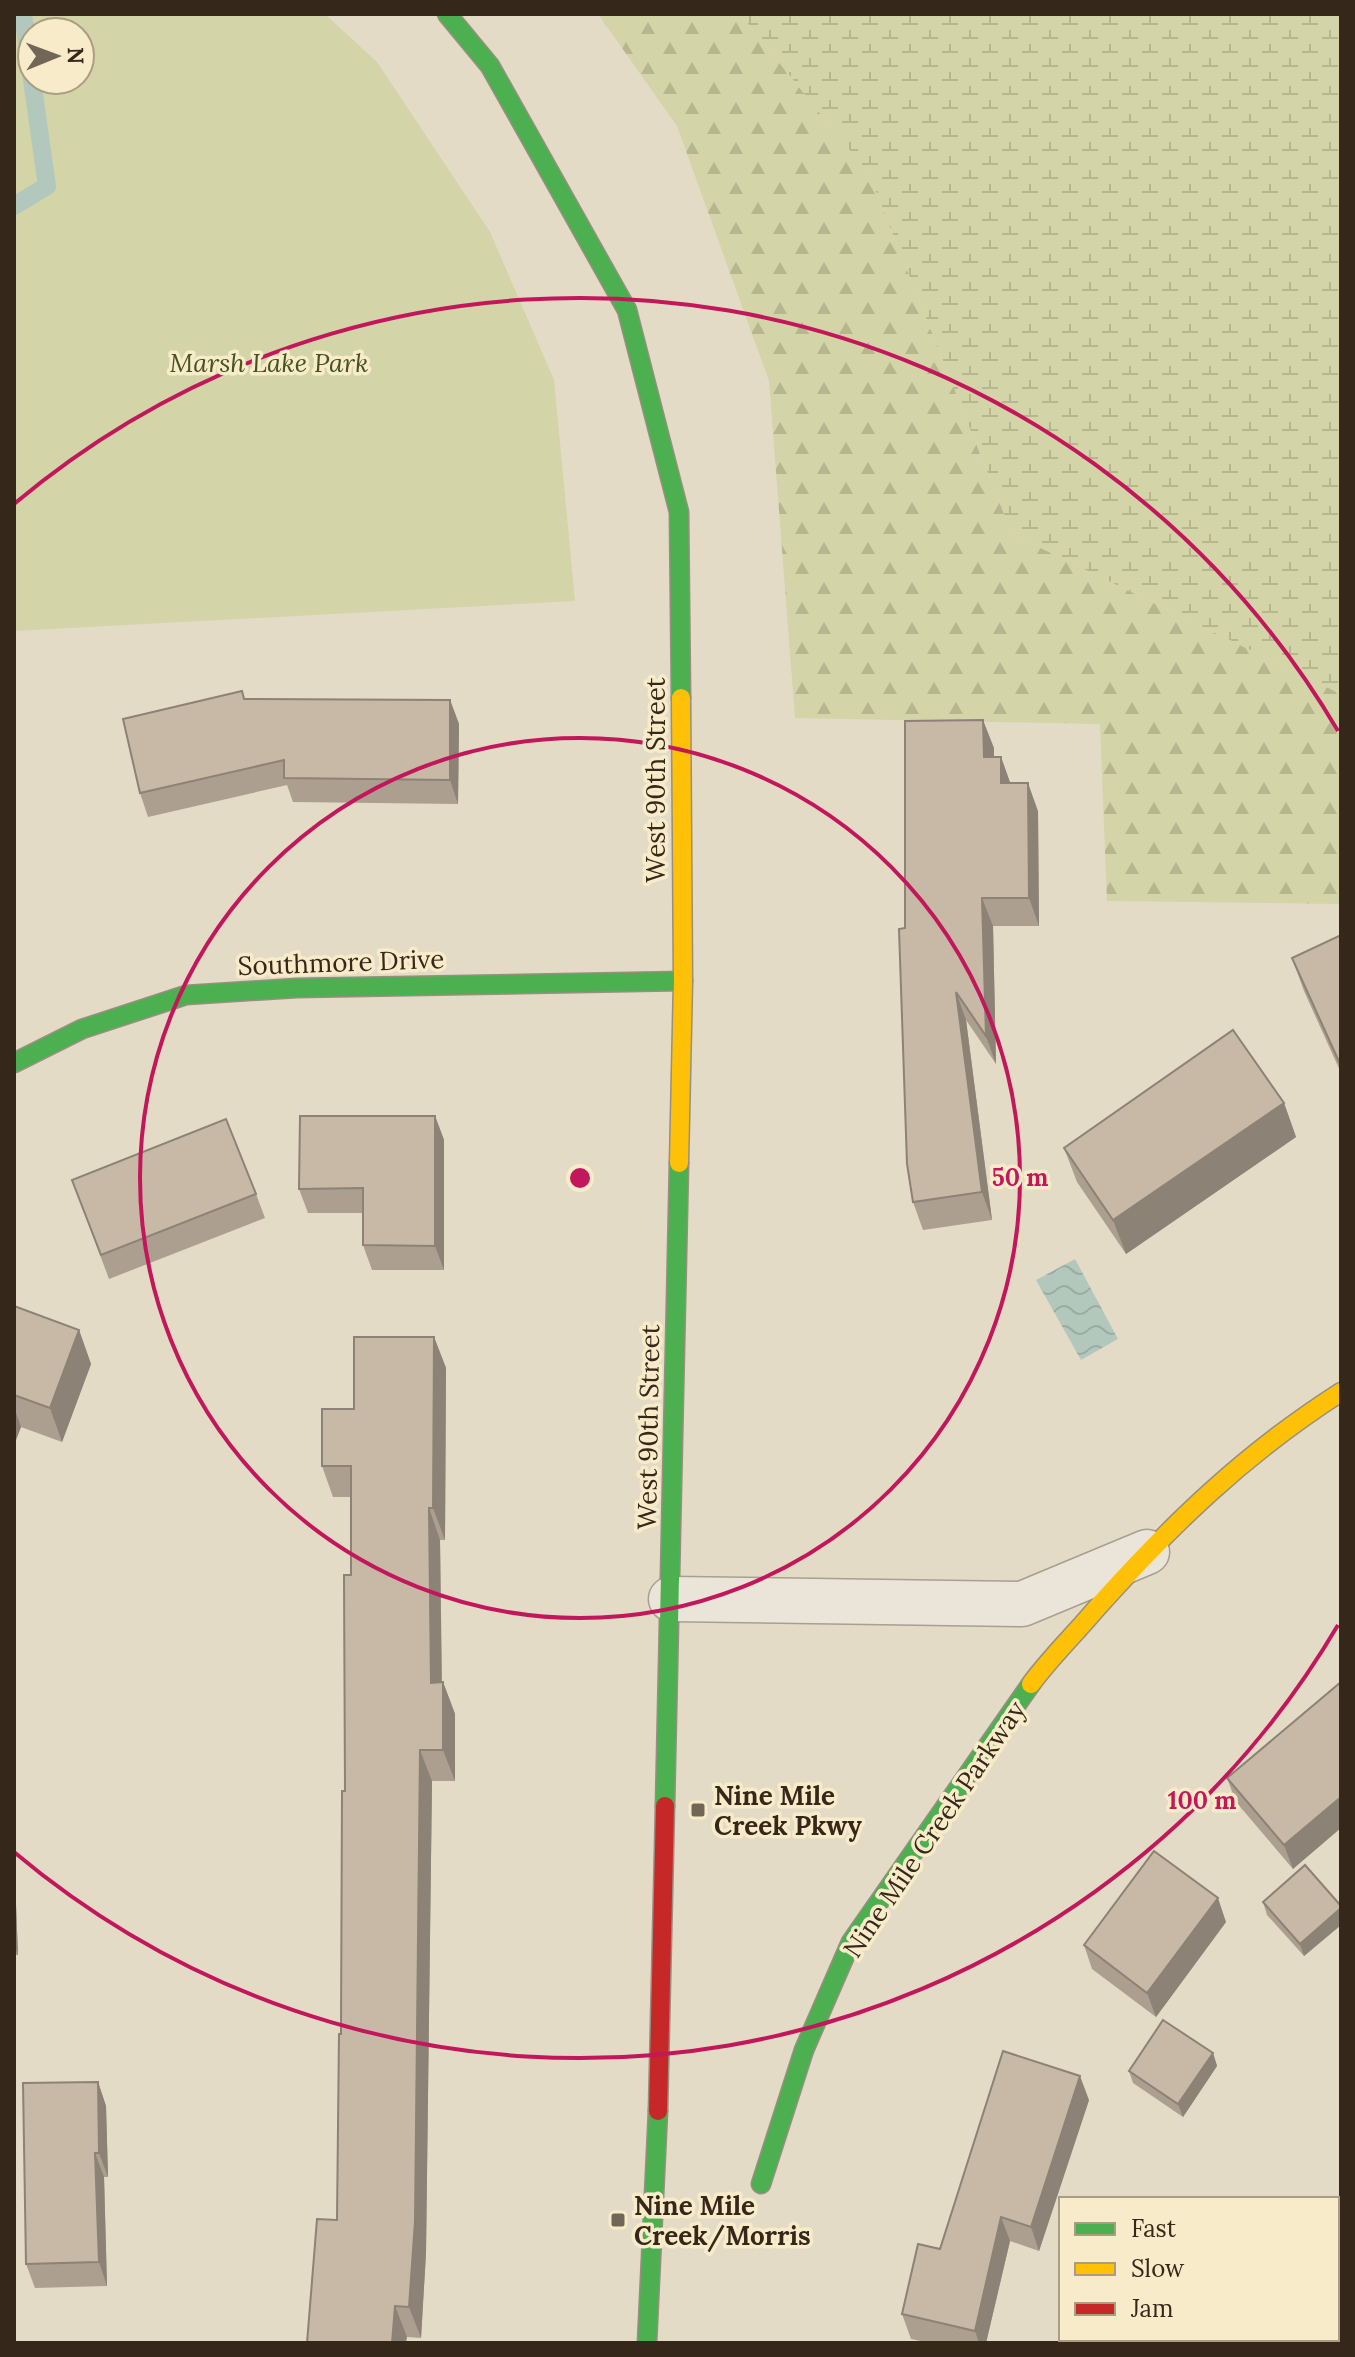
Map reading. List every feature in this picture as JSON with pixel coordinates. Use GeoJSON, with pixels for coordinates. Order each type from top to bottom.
{"type":"FeatureCollection","features":[{"type":"Feature","properties":{"kind":"street","name":"West 90th Street"},"geometry":{"type":"LineString","coordinates":[[447,14],[490,66],[627,310],[679,512],[683,981],[657,2158],[647,2343]]}},
{"type":"Feature","properties":{"kind":"street","name":"Southmore Drive"},"geometry":{"type":"LineString","coordinates":[[14,1063],[82,1029],[186,995],[297,988],[683,981]]}},
{"type":"Feature","properties":{"kind":"street","name":"Nine Mile Creek Parkway"},"geometry":{"type":"LineString","coordinates":[[761,2184],[804,2050],[851,1942],[1037,1676],[1147,1552],[1201,1498],[1294,1422],[1341,1392]]}},
{"type":"Feature","properties":{"kind":"street","name":"Nine Mile Creek Parkway"},"geometry":{"type":"LineString","coordinates":[[671,1599],[1022,1604],[1147,1552]]}},
{"type":"Feature","properties":{"kind":"green space","name":"Marsh Lake Park"},"geometry":{"type":"Polygon","coordinates":[[[14,14],[325,14],[377,62],[490,232],[554,380],[575,601],[14,631],[14,14]]]}},
{"type":"Feature","properties":{"kind":"green space"},"geometry":{"type":"Polygon","coordinates":[[[598,14],[740,14],[869,174],[1012,534],[1341,694],[1341,904],[1107,901],[1100,724],[795,718],[769,381],[677,126],[598,14]]]}},
{"type":"Feature","properties":{"kind":"green space"},"geometry":{"type":"Polygon","coordinates":[[[740,14],[1341,14],[1341,694],[1012,534],[869,174],[740,14]]]}},
{"type":"Feature","properties":{"kind":"water"},"geometry":{"type":"Polygon","coordinates":[[[1075,1259],[1118,1339],[1081,1360],[1036,1280],[1075,1259]]]}},
{"type":"Feature","properties":{"kind":"building"},"geometry":{"type":"Polygon","coordinates":[[[242,691],[244,699],[450,700],[450,780],[284,778],[284,760],[140,793],[123,719],[242,691]]]}},
{"type":"Feature","properties":{"kind":"building"},"geometry":{"type":"Polygon","coordinates":[[[983,720],[984,757],[1001,757],[1001,783],[1028,783],[1029,898],[982,898],[986,1036],[956,992],[982,1192],[913,1202],[907,1164],[899,929],[905,928],[905,721],[983,720]]]}},
{"type":"Feature","properties":{"kind":"building"},"geometry":{"type":"Polygon","coordinates":[[[1341,935],[1341,1066],[1292,958],[1341,935]]]}},
{"type":"Feature","properties":{"kind":"building"},"geometry":{"type":"Polygon","coordinates":[[[1233,1030],[1284,1103],[1113,1220],[1064,1148],[1233,1030]]]}},
{"type":"Feature","properties":{"kind":"building"},"geometry":{"type":"Polygon","coordinates":[[[300,1116],[435,1116],[435,1246],[363,1245],[363,1188],[299,1189],[300,1116]]]}},
{"type":"Feature","properties":{"kind":"building"},"geometry":{"type":"Polygon","coordinates":[[[226,1119],[256,1194],[101,1255],[72,1180],[226,1119]]]}},
{"type":"Feature","properties":{"kind":"building"},"geometry":{"type":"Polygon","coordinates":[[[14,1306],[79,1330],[50,1408],[14,1395],[14,1306]]]}},
{"type":"Feature","properties":{"kind":"building"},"geometry":{"type":"Polygon","coordinates":[[[354,1337],[434,1337],[433,1508],[429,1508],[431,1683],[443,1682],[443,1750],[420,1750],[415,2221],[409,2307],[395,2306],[392,2343],[307,2343],[317,2219],[337,2220],[342,1791],[345,1791],[344,1575],[351,1575],[351,1466],[322,1466],[322,1409],[354,1409],[354,1337]]]}},
{"type":"Feature","properties":{"kind":"building"},"geometry":{"type":"Polygon","coordinates":[[[1341,1682],[1341,1797],[1284,1845],[1227,1778],[1341,1682]]]}},
{"type":"Feature","properties":{"kind":"building"},"geometry":{"type":"Polygon","coordinates":[[[1154,1851],[1218,1898],[1147,1993],[1084,1945],[1154,1851]]]}},
{"type":"Feature","properties":{"kind":"building"},"geometry":{"type":"Polygon","coordinates":[[[1305,1865],[1341,1908],[1300,1944],[1263,1902],[1305,1865]]]}},
{"type":"Feature","properties":{"kind":"building"},"geometry":{"type":"Polygon","coordinates":[[[1163,2020],[1213,2053],[1178,2104],[1129,2071],[1163,2020]]]}},
{"type":"Feature","properties":{"kind":"building"},"geometry":{"type":"Polygon","coordinates":[[[1003,2051],[1080,2076],[1031,2227],[1001,2217],[975,2331],[902,2314],[918,2244],[940,2249],[1003,2051]]]}},
{"type":"Feature","properties":{"kind":"building"},"geometry":{"type":"Polygon","coordinates":[[[98,2082],[99,2153],[95,2153],[99,2262],[26,2264],[23,2083],[98,2082]]]}},
{"type":"Feature","properties":{"kind":"building"},"geometry":{"type":"Polygon","coordinates":[[[1341,2271],[1341,2343],[1303,2343],[1339,2341],[1341,2271]]]}},
{"type":"Feature","properties":{"kind":"waterway"},"geometry":{"type":"LineString","coordinates":[[14,206],[47,186],[34,96]]}},
{"type":"Feature","properties":{"kind":"traffic: fast"},"geometry":{"type":"LineString","coordinates":[[447,14],[490,66],[627,310],[679,512],[681,698]]}},
{"type":"Feature","properties":{"kind":"traffic: fast"},"geometry":{"type":"LineString","coordinates":[[14,1063],[82,1029],[186,995],[297,988],[683,981]]}},
{"type":"Feature","properties":{"kind":"traffic: fast"},"geometry":{"type":"LineString","coordinates":[[665,1806],[679,1163]]}},
{"type":"Feature","properties":{"kind":"traffic: fast"},"geometry":{"type":"LineString","coordinates":[[761,2184],[804,2050],[851,1942],[1031,1684]]}},
{"type":"Feature","properties":{"kind":"traffic: fast"},"geometry":{"type":"LineString","coordinates":[[647,2343],[658,2111]]}},
{"type":"Feature","properties":{"kind":"traffic: slow"},"geometry":{"type":"LineString","coordinates":[[679,1163],[683,981],[681,698]]}},
{"type":"Feature","properties":{"kind":"traffic: slow"},"geometry":{"type":"LineString","coordinates":[[1031,1684],[1123,1579],[1210,1492],[1272,1440],[1341,1392]]}},
{"type":"Feature","properties":{"kind":"traffic: jam"},"geometry":{"type":"LineString","coordinates":[[658,2111],[665,1806]]}},
{"type":"Feature","properties":{"kind":"place","name":"Nine Mile Creek Pkwy"},"geometry":{"type":"Point","coordinates":[698,1810]}},
{"type":"Feature","properties":{"kind":"place","name":"Nine Mile Creek/Morris"},"geometry":{"type":"Point","coordinates":[618,2220]}}]}
